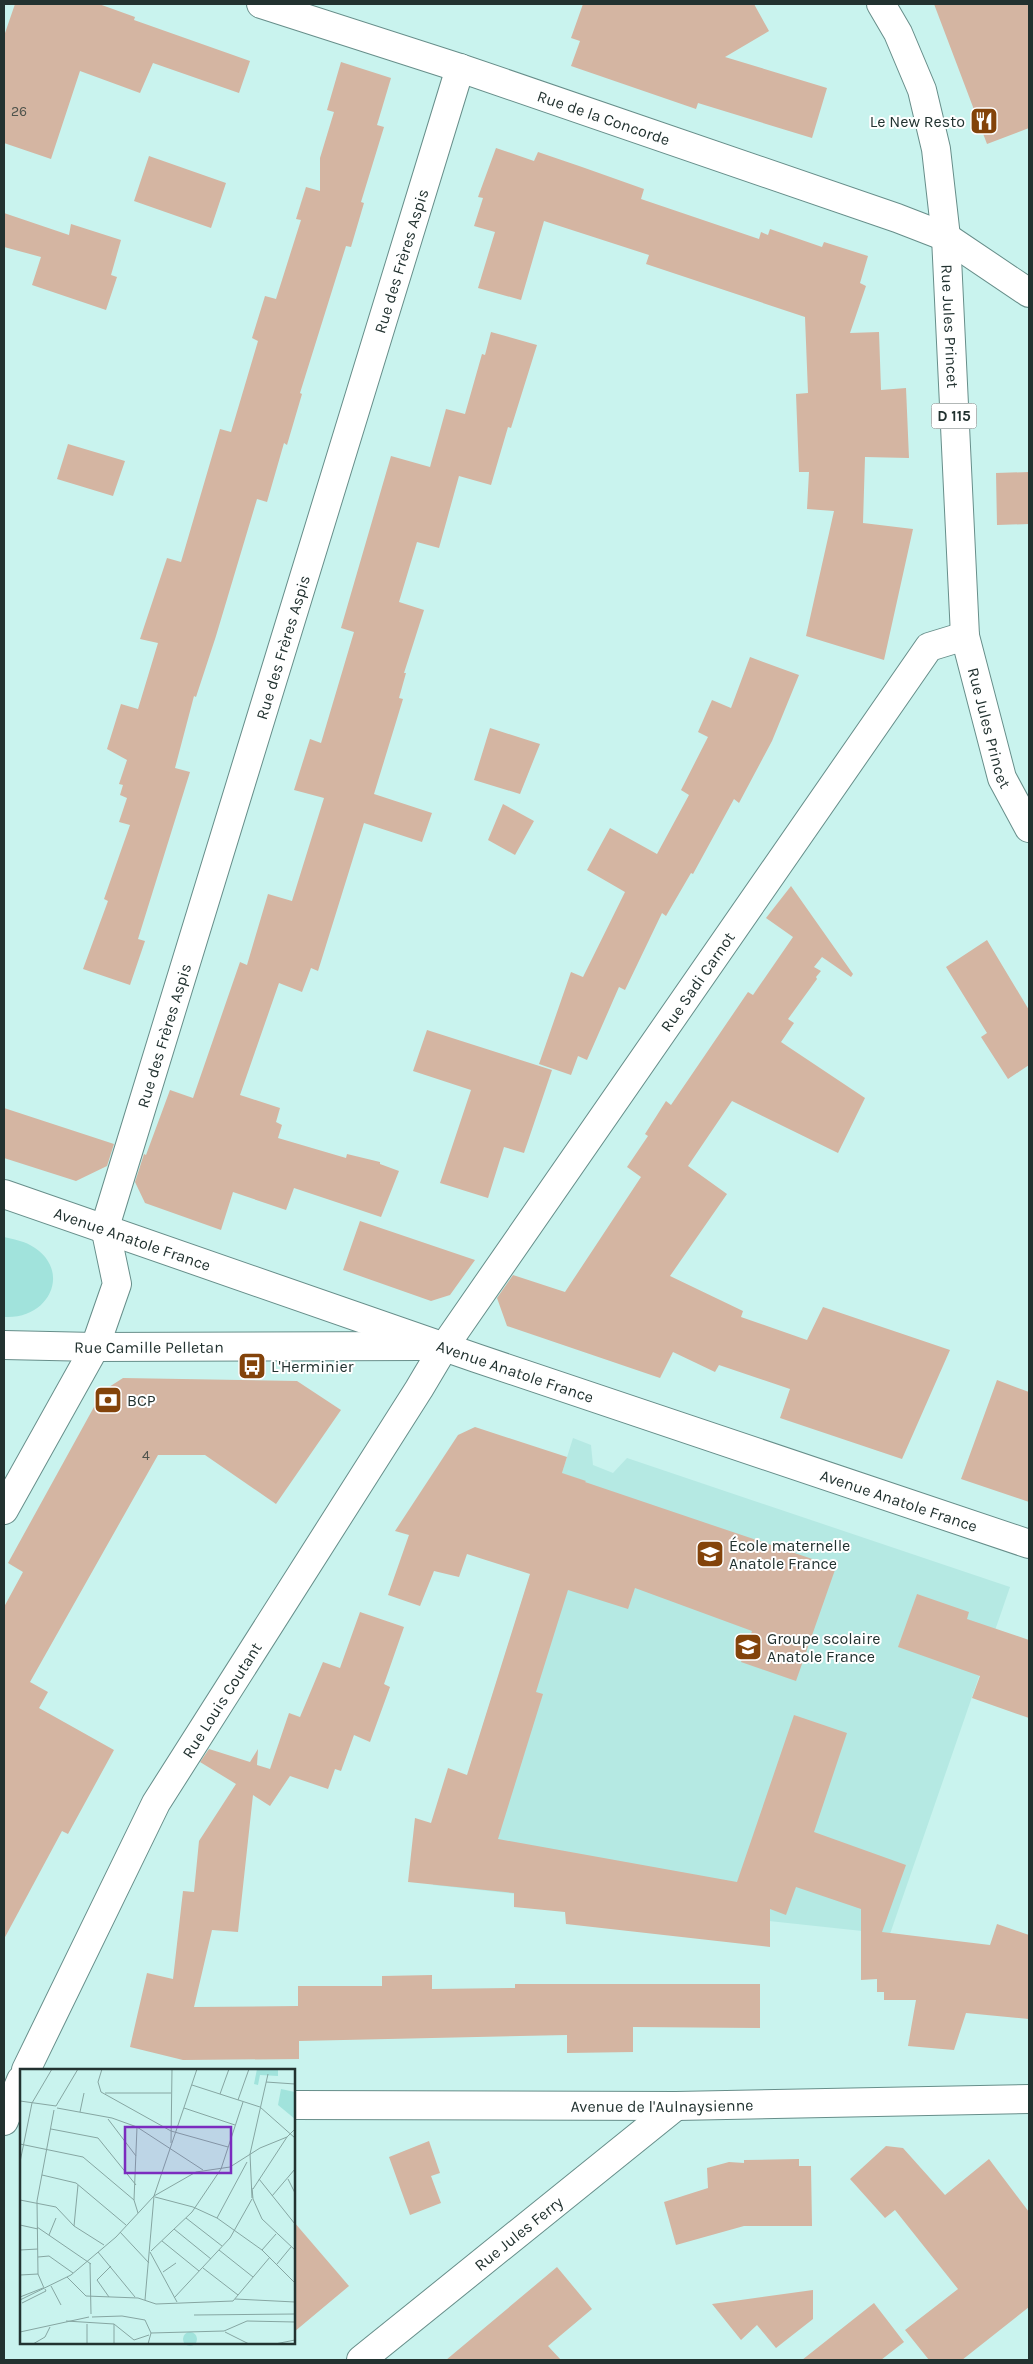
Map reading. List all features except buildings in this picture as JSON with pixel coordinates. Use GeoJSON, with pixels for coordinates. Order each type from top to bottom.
{"type":"FeatureCollection","features":[{"type":"Feature","properties":{"kind":"street","name":"Rue de la Concorde"},"geometry":{"type":"LineString","coordinates":[[261,4],[460,68],[897,218],[946,237],[1029,293]]}},
{"type":"Feature","properties":{"kind":"street","name":"Rue Jules Princet"},"geometry":{"type":"LineString","coordinates":[[881,4],[898,33],[922,90],[936,149],[946,237],[965,636],[1002,778],[1029,828]]}},
{"type":"Feature","properties":{"kind":"street","name":"Rue des Frères Aspis"},"geometry":{"type":"LineString","coordinates":[[105,1227],[460,68]]}},
{"type":"Feature","properties":{"kind":"street","name":"Rue Sadi Carnot"},"geometry":{"type":"LineString","coordinates":[[444,1346],[929,646],[965,636]]}},
{"type":"Feature","properties":{"kind":"street","name":"Avenue Anatole France"},"geometry":{"type":"LineString","coordinates":[[4,1194],[105,1227],[444,1346],[1029,1544]]}},
{"type":"Feature","properties":{"kind":"street"},"geometry":{"type":"LineString","coordinates":[[4,1510],[95,1347],[116,1284],[105,1227]]}},
{"type":"Feature","properties":{"kind":"street","name":"Rue Camille Pelletan"},"geometry":{"type":"LineString","coordinates":[[4,1345],[95,1347],[444,1346]]}},
{"type":"Feature","properties":{"kind":"street","name":"Rue Louis Coutant"},"geometry":{"type":"LineString","coordinates":[[26,2069],[156,1803],[414,1397],[444,1346]]}},
{"type":"Feature","properties":{"kind":"street","name":"Avenue de l'Aulnaysienne"},"geometry":{"type":"LineString","coordinates":[[295,2104],[676,2106],[1029,2099]]}},
{"type":"Feature","properties":{"kind":"street","name":"Rue Jules Ferry"},"geometry":{"type":"LineString","coordinates":[[361,2360],[676,2106]]}},
{"type":"Feature","properties":{"kind":"shaded area"},"geometry":{"type":"Polygon","coordinates":[[[4,1237],[30,1245],[43,1255],[51,1266],[53,1279],[51,1291],[44,1302],[34,1310],[20,1316],[4,1317],[4,1237]]]}},
{"type":"Feature","properties":{"kind":"shaded area","name":"Groupe scolaire Anatole France"},"geometry":{"type":"Polygon","coordinates":[[[573,1438],[591,1445],[593,1465],[613,1473],[627,1458],[1010,1587],[890,1934],[433,1885],[573,1438]]]}},
{"type":"Feature","properties":{"kind":"place","name":"Le New Resto"},"geometry":{"type":"Point","coordinates":[984,121]}},
{"type":"Feature","properties":{"kind":"place","name":"L'Herminier"},"geometry":{"type":"Point","coordinates":[252,1366]}},
{"type":"Feature","properties":{"kind":"place","name":"BCP"},"geometry":{"type":"Point","coordinates":[108,1400]}},
{"type":"Feature","properties":{"kind":"place","name":"École maternelle Anatole France"},"geometry":{"type":"Point","coordinates":[710,1554]}},
{"type":"Feature","properties":{"kind":"place","name":"Groupe scolaire Anatole France"},"geometry":{"type":"Point","coordinates":[748,1647]}}]}
